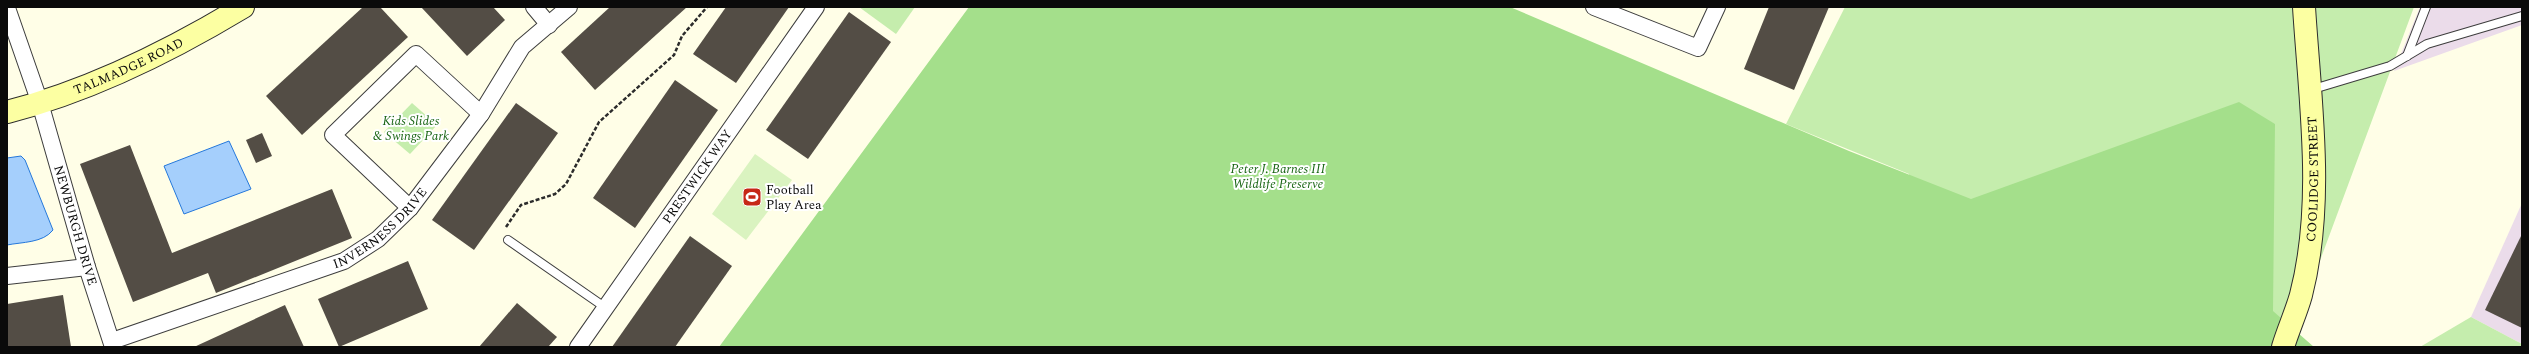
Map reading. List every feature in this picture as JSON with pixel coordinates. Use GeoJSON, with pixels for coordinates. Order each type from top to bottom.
{"type":"FeatureCollection","features":[{"type":"Feature","properties":{"kind":"street","name":"TALMADGE ROAD"},"geometry":{"type":"LineString","coordinates":[[7,112],[40,103],[109,76],[210,27],[243,7]]}},
{"type":"Feature","properties":{"kind":"street"},"geometry":{"type":"LineString","coordinates":[[534,7],[549,25]]}},
{"type":"Feature","properties":{"kind":"street","name":"INVERNESS DRIVE"},"geometry":{"type":"LineString","coordinates":[[112,344],[344,261],[378,239],[410,208],[481,114],[522,47],[569,7]]}},
{"type":"Feature","properties":{"kind":"street","name":"PRESTWICK WAY"},"geometry":{"type":"LineString","coordinates":[[578,347],[816,7]]}},
{"type":"Feature","properties":{"kind":"street"},"geometry":{"type":"LineString","coordinates":[[1594,7],[1698,48],[1717,7]]}},
{"type":"Feature","properties":{"kind":"street","name":"COOLIDGE STREET"},"geometry":{"type":"LineString","coordinates":[[2282,347],[2301,295],[2312,228],[2314,157],[2304,7]]}},
{"type":"Feature","properties":{"kind":"street","name":"NEWBURGH DRIVE"},"geometry":{"type":"LineString","coordinates":[[7,8],[40,103],[87,267],[112,344]]}},
{"type":"Feature","properties":{"kind":"street"},"geometry":{"type":"LineString","coordinates":[[410,208],[333,135],[416,54],[481,114]]}},
{"type":"Feature","properties":{"kind":"street"},"geometry":{"type":"LineString","coordinates":[[7,276],[87,267]]}},
{"type":"Feature","properties":{"kind":"lane"},"geometry":{"type":"LineString","coordinates":[[2406,56],[2426,7]]}},
{"type":"Feature","properties":{"kind":"lane"},"geometry":{"type":"LineString","coordinates":[[2310,90],[2390,66],[2427,44],[2522,16]]}},
{"type":"Feature","properties":{"kind":"lane"},"geometry":{"type":"LineString","coordinates":[[508,240],[606,308]]}},
{"type":"Feature","properties":{"kind":"path"},"geometry":{"type":"LineString","coordinates":[[508,240],[500,235],[522,205],[555,194],[566,184],[599,122],[674,55],[682,36],[707,7]]}},
{"type":"Feature","properties":{"kind":"shaded area"},"geometry":{"type":"Polygon","coordinates":[[[2420,7],[2522,7],[2522,25],[2394,71],[2420,7]]]}},
{"type":"Feature","properties":{"kind":"shaded area"},"geometry":{"type":"Polygon","coordinates":[[[2522,203],[2522,344],[2471,317],[2522,203]]]}},
{"type":"Feature","properties":{"kind":"green space"},"geometry":{"type":"Polygon","coordinates":[[[859,7],[915,7],[896,34],[859,7]]]}},
{"type":"Feature","properties":{"kind":"green space","name":"Peter J. Barnes III Wildlife Preserve"},"geometry":{"type":"Polygon","coordinates":[[[969,7],[1510,7],[1849,151],[1971,199],[2239,102],[2275,124],[2273,311],[2314,347],[719,347],[969,7]]]}},
{"type":"Feature","properties":{"kind":"green space"},"geometry":{"type":"Polygon","coordinates":[[[1845,7],[2414,7],[2288,347],[720,347],[1909,180],[1909,174],[1786,124],[1845,7]]]}},
{"type":"Feature","properties":{"kind":"green space","name":"Kids Slides & Swings Park"},"geometry":{"type":"Polygon","coordinates":[[[412,103],[437,125],[410,154],[384,132],[412,103]]]}},
{"type":"Feature","properties":{"kind":"green space","name":"Football Play Area"},"geometry":{"type":"Polygon","coordinates":[[[755,154],[792,180],[746,240],[712,214],[755,154]]]}},
{"type":"Feature","properties":{"kind":"green space"},"geometry":{"type":"Polygon","coordinates":[[[2471,317],[2522,344],[2522,347],[2420,347],[2471,317]]]}},
{"type":"Feature","properties":{"kind":"water"},"geometry":{"type":"Polygon","coordinates":[[[229,141],[251,189],[184,214],[164,166],[229,141]]]}},
{"type":"Feature","properties":{"kind":"water"},"geometry":{"type":"Polygon","coordinates":[[[21,156],[25,160],[53,230],[38,240],[7,245],[7,158],[21,156]]]}},
{"type":"Feature","properties":{"kind":"building"},"geometry":{"type":"Polygon","coordinates":[[[363,7],[380,7],[408,37],[302,135],[266,96],[363,7]]]}},
{"type":"Feature","properties":{"kind":"building"},"geometry":{"type":"Polygon","coordinates":[[[421,7],[493,7],[505,20],[467,56],[421,7]]]}},
{"type":"Feature","properties":{"kind":"building"},"geometry":{"type":"Polygon","coordinates":[[[610,7],[687,7],[595,90],[561,52],[610,7]]]}},
{"type":"Feature","properties":{"kind":"building"},"geometry":{"type":"Polygon","coordinates":[[[726,7],[789,7],[736,83],[693,54],[726,7]]]}},
{"type":"Feature","properties":{"kind":"building"},"geometry":{"type":"Polygon","coordinates":[[[1769,7],[1829,7],[1794,90],[1744,69],[1769,7]]]}},
{"type":"Feature","properties":{"kind":"building"},"geometry":{"type":"Polygon","coordinates":[[[849,12],[891,42],[808,159],[766,130],[849,12]]]}},
{"type":"Feature","properties":{"kind":"building"},"geometry":{"type":"Polygon","coordinates":[[[675,80],[718,110],[635,228],[593,198],[675,80]]]}},
{"type":"Feature","properties":{"kind":"building"},"geometry":{"type":"Polygon","coordinates":[[[516,103],[558,133],[474,250],[432,220],[516,103]]]}},
{"type":"Feature","properties":{"kind":"building"},"geometry":{"type":"Polygon","coordinates":[[[262,133],[272,156],[256,163],[246,140],[262,133]]]}},
{"type":"Feature","properties":{"kind":"building"},"geometry":{"type":"Polygon","coordinates":[[[130,145],[172,253],[332,189],[352,238],[216,293],[208,273],[133,302],[80,164],[130,145]]]}},
{"type":"Feature","properties":{"kind":"building"},"geometry":{"type":"Polygon","coordinates":[[[2522,234],[2522,328],[2485,310],[2522,234]]]}},
{"type":"Feature","properties":{"kind":"building"},"geometry":{"type":"Polygon","coordinates":[[[690,236],[732,266],[675,347],[612,347],[690,236]]]}},
{"type":"Feature","properties":{"kind":"building"},"geometry":{"type":"Polygon","coordinates":[[[408,261],[428,309],[339,347],[318,299],[408,261]]]}},
{"type":"Feature","properties":{"kind":"building"},"geometry":{"type":"Polygon","coordinates":[[[63,295],[71,347],[7,347],[7,304],[63,295]]]}},
{"type":"Feature","properties":{"kind":"building"},"geometry":{"type":"Polygon","coordinates":[[[517,303],[557,337],[548,347],[479,347],[517,303]]]}},
{"type":"Feature","properties":{"kind":"building"},"geometry":{"type":"Polygon","coordinates":[[[285,305],[304,347],[194,347],[285,305]]]}},
{"type":"Feature","properties":{"kind":"place","name":"Football Play Area"},"geometry":{"type":"Point","coordinates":[752,197]}}]}
